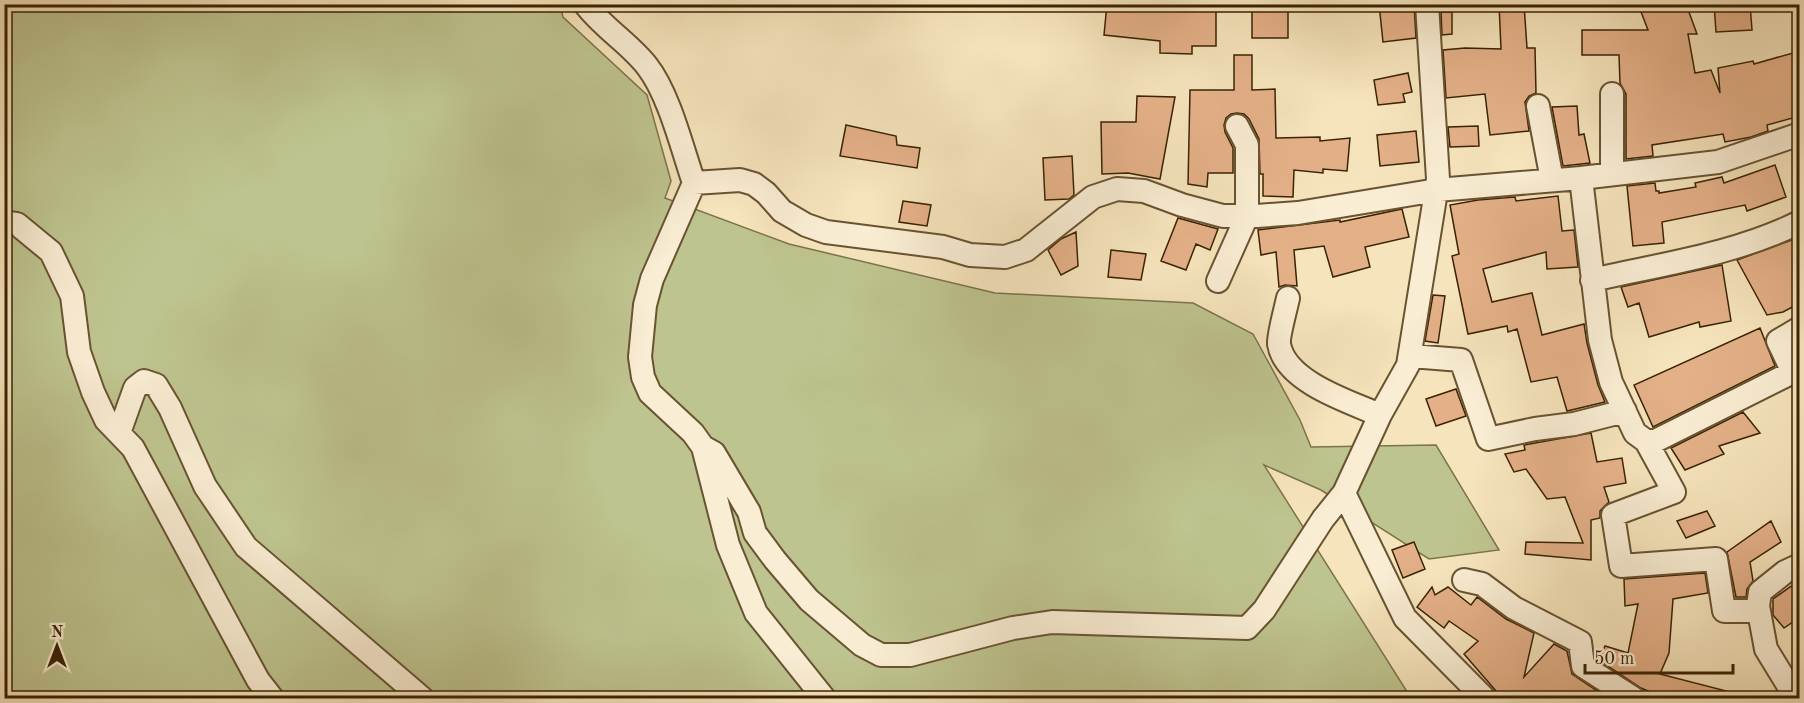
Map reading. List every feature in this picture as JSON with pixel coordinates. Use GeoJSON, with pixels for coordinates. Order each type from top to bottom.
{"type":"FeatureCollection","features":[{"type":"Feature","properties":{"kind":"street"},"geometry":{"type":"LineString","coordinates":[[585,4],[597,20],[636,53],[649,68],[664,96],[694,183],[652,279],[645,305],[640,357],[643,377],[650,393],[693,433],[703,447],[728,545],[756,613],[824,699]]}},
{"type":"Feature","properties":{"kind":"street"},"geometry":{"type":"LineString","coordinates":[[703,447],[714,453],[749,512],[755,533],[795,585],[843,632],[881,655],[910,655],[1013,628],[1052,622],[1247,628],[1264,610],[1323,519],[1344,493],[1380,415],[1399,385],[1411,356],[1438,178],[1427,4]]}},
{"type":"Feature","properties":{"kind":"street"},"geometry":{"type":"LineString","coordinates":[[1612,94],[1612,174]]}},
{"type":"Feature","properties":{"kind":"street"},"geometry":{"type":"LineString","coordinates":[[1538,106],[1552,180]]}},
{"type":"Feature","properties":{"kind":"street"},"geometry":{"type":"LineString","coordinates":[[1218,281],[1247,216],[1247,145],[1237,126]]}},
{"type":"Feature","properties":{"kind":"street"},"geometry":{"type":"LineString","coordinates":[[694,183],[740,180],[754,184],[766,193],[782,211],[806,225],[826,232],[943,247],[970,255],[1005,256],[1026,250],[1093,197],[1117,189],[1144,191],[1182,205],[1223,216],[1298,213],[1437,190],[1581,178],[1718,162],[1800,134]]}},
{"type":"Feature","properties":{"kind":"street"},"geometry":{"type":"LineString","coordinates":[[1581,178],[1600,340],[1611,382],[1635,433],[1646,441],[1674,492],[1613,515],[1621,566],[1716,558],[1724,611],[1759,611]]}},
{"type":"Feature","properties":{"kind":"street"},"geometry":{"type":"LineString","coordinates":[[4,222],[16,224],[51,252],[72,296],[79,352],[106,420],[133,448],[258,680],[272,699]]}},
{"type":"Feature","properties":{"kind":"street"},"geometry":{"type":"LineString","coordinates":[[1592,280],[1714,253],[1772,235],[1800,222]]}},
{"type":"Feature","properties":{"kind":"street"},"geometry":{"type":"LineString","coordinates":[[1288,298],[1279,344],[1288,364],[1316,387],[1380,415]]}},
{"type":"Feature","properties":{"kind":"street"},"geometry":{"type":"LineString","coordinates":[[1646,441],[1654,441],[1793,372],[1778,341],[1800,328]]}},
{"type":"Feature","properties":{"kind":"street"},"geometry":{"type":"LineString","coordinates":[[1411,356],[1461,360],[1488,439],[1574,424],[1625,411]]}},
{"type":"Feature","properties":{"kind":"street"},"geometry":{"type":"LineString","coordinates":[[119,433],[135,388],[144,381],[156,385],[170,408],[205,486],[246,547],[422,699]]}},
{"type":"Feature","properties":{"kind":"street"},"geometry":{"type":"LineString","coordinates":[[1344,493],[1405,618],[1484,699]]}},
{"type":"Feature","properties":{"kind":"street"},"geometry":{"type":"LineString","coordinates":[[1796,699],[1766,649],[1759,611],[1760,592],[1785,572],[1800,564]]}},
{"type":"Feature","properties":{"kind":"street"},"geometry":{"type":"LineString","coordinates":[[1464,580],[1482,584],[1514,608],[1580,642],[1583,666],[1633,699]]}},
{"type":"Feature","properties":{"kind":"green space"},"geometry":{"type":"Polygon","coordinates":[[[4,5],[560,5],[563,17],[647,95],[671,181],[665,198],[789,244],[995,293],[1193,303],[1253,334],[1300,420],[1311,447],[1436,445],[1499,550],[1429,559],[1321,490],[1264,465],[1411,698],[5,698],[4,5]]]}},
{"type":"Feature","properties":{"kind":"building"},"geometry":{"type":"Polygon","coordinates":[[[1107,4],[1144,8],[1143,10],[1216,11],[1216,46],[1192,46],[1192,54],[1160,53],[1160,41],[1104,35],[1107,4]]]}},
{"type":"Feature","properties":{"kind":"building"},"geometry":{"type":"Polygon","coordinates":[[[1379,4],[1414,4],[1416,38],[1383,42],[1379,4]]]}},
{"type":"Feature","properties":{"kind":"building"},"geometry":{"type":"Polygon","coordinates":[[[1499,4],[1524,4],[1527,48],[1535,48],[1536,93],[1529,96],[1525,102],[1529,131],[1490,135],[1485,94],[1446,98],[1443,50],[1501,49],[1499,4]]]}},
{"type":"Feature","properties":{"kind":"building"},"geometry":{"type":"Polygon","coordinates":[[[1638,4],[1686,4],[1697,34],[1688,34],[1695,73],[1711,70],[1720,93],[1718,68],[1753,61],[1754,64],[1800,51],[1800,116],[1767,125],[1768,131],[1751,137],[1725,142],[1723,134],[1652,145],[1653,156],[1626,159],[1626,94],[1620,83],[1619,55],[1582,55],[1582,30],[1648,30],[1638,4]]]}},
{"type":"Feature","properties":{"kind":"building"},"geometry":{"type":"Polygon","coordinates":[[[1714,4],[1750,4],[1752,30],[1716,32],[1714,4]]]}},
{"type":"Feature","properties":{"kind":"building"},"geometry":{"type":"Polygon","coordinates":[[[1252,9],[1288,9],[1288,38],[1252,38],[1252,9]]]}},
{"type":"Feature","properties":{"kind":"building"},"geometry":{"type":"Polygon","coordinates":[[[1441,12],[1452,12],[1452,34],[1442,35],[1441,12]]]}},
{"type":"Feature","properties":{"kind":"building"},"geometry":{"type":"Polygon","coordinates":[[[1234,55],[1252,55],[1252,90],[1275,89],[1276,138],[1320,137],[1320,141],[1350,138],[1347,171],[1323,169],[1323,173],[1294,170],[1293,197],[1263,196],[1259,139],[1249,119],[1244,114],[1237,113],[1226,118],[1224,125],[1233,148],[1233,173],[1208,173],[1207,187],[1188,184],[1190,90],[1234,90],[1234,55]]]}},
{"type":"Feature","properties":{"kind":"building"},"geometry":{"type":"Polygon","coordinates":[[[1408,73],[1412,92],[1403,94],[1405,102],[1378,105],[1374,80],[1408,73]]]}},
{"type":"Feature","properties":{"kind":"building"},"geometry":{"type":"Polygon","coordinates":[[[1137,96],[1175,97],[1160,179],[1128,173],[1102,174],[1101,122],[1136,122],[1137,96]]]}},
{"type":"Feature","properties":{"kind":"building"},"geometry":{"type":"Polygon","coordinates":[[[1577,106],[1579,135],[1584,134],[1590,163],[1563,166],[1552,107],[1577,106]]]}},
{"type":"Feature","properties":{"kind":"building"},"geometry":{"type":"Polygon","coordinates":[[[846,125],[896,136],[897,145],[920,148],[917,168],[840,156],[846,125]]]}},
{"type":"Feature","properties":{"kind":"building"},"geometry":{"type":"Polygon","coordinates":[[[1478,126],[1479,146],[1450,147],[1448,127],[1478,126]]]}},
{"type":"Feature","properties":{"kind":"building"},"geometry":{"type":"Polygon","coordinates":[[[1416,131],[1419,162],[1380,166],[1377,135],[1416,131]]]}},
{"type":"Feature","properties":{"kind":"building"},"geometry":{"type":"Polygon","coordinates":[[[1072,156],[1074,195],[1069,199],[1045,200],[1043,158],[1072,156]]]}},
{"type":"Feature","properties":{"kind":"building"},"geometry":{"type":"Polygon","coordinates":[[[1775,165],[1786,197],[1747,211],[1745,205],[1662,222],[1664,243],[1633,246],[1627,186],[1655,183],[1656,191],[1659,193],[1696,187],[1695,183],[1722,177],[1724,183],[1775,165]]]}},
{"type":"Feature","properties":{"kind":"building"},"geometry":{"type":"Polygon","coordinates":[[[1558,196],[1562,231],[1574,230],[1578,267],[1547,269],[1546,252],[1483,269],[1492,302],[1532,293],[1542,335],[1584,324],[1598,385],[1605,402],[1567,411],[1557,377],[1531,382],[1517,329],[1508,332],[1507,326],[1468,334],[1452,256],[1459,254],[1450,205],[1478,200],[1515,197],[1516,201],[1558,196]]]}},
{"type":"Feature","properties":{"kind":"building"},"geometry":{"type":"Polygon","coordinates":[[[903,201],[931,205],[927,226],[899,222],[903,201]]]}},
{"type":"Feature","properties":{"kind":"building"},"geometry":{"type":"Polygon","coordinates":[[[1402,209],[1409,237],[1365,247],[1370,267],[1333,277],[1324,246],[1294,250],[1297,286],[1279,287],[1276,252],[1261,255],[1258,230],[1340,220],[1340,222],[1402,209]]]}},
{"type":"Feature","properties":{"kind":"building"},"geometry":{"type":"Polygon","coordinates":[[[1178,218],[1218,229],[1210,250],[1196,244],[1186,270],[1161,261],[1178,218]]]}},
{"type":"Feature","properties":{"kind":"building"},"geometry":{"type":"Polygon","coordinates":[[[1076,232],[1078,266],[1061,275],[1048,250],[1061,239],[1076,232]]]}},
{"type":"Feature","properties":{"kind":"building"},"geometry":{"type":"Polygon","coordinates":[[[1800,237],[1800,303],[1783,312],[1767,315],[1737,260],[1800,237]]]}},
{"type":"Feature","properties":{"kind":"building"},"geometry":{"type":"Polygon","coordinates":[[[1111,250],[1146,254],[1141,280],[1108,277],[1111,250]]]}},
{"type":"Feature","properties":{"kind":"building"},"geometry":{"type":"Polygon","coordinates":[[[1722,265],[1731,321],[1700,327],[1699,322],[1649,337],[1639,303],[1628,307],[1621,287],[1722,265]]]}},
{"type":"Feature","properties":{"kind":"building"},"geometry":{"type":"Polygon","coordinates":[[[1433,295],[1445,296],[1438,343],[1425,341],[1433,295]]]}},
{"type":"Feature","properties":{"kind":"building"},"geometry":{"type":"Polygon","coordinates":[[[1760,328],[1775,366],[1653,427],[1634,385],[1760,328]]]}},
{"type":"Feature","properties":{"kind":"building"},"geometry":{"type":"Polygon","coordinates":[[[1456,389],[1466,416],[1436,426],[1426,399],[1456,389]]]}},
{"type":"Feature","properties":{"kind":"building"},"geometry":{"type":"Polygon","coordinates":[[[1743,412],[1760,433],[1719,446],[1724,454],[1685,470],[1671,448],[1743,412]]]}},
{"type":"Feature","properties":{"kind":"building"},"geometry":{"type":"Polygon","coordinates":[[[1591,433],[1597,462],[1622,458],[1626,483],[1604,487],[1609,502],[1600,511],[1600,518],[1591,520],[1591,560],[1525,554],[1526,542],[1583,543],[1565,497],[1547,499],[1526,469],[1514,472],[1505,454],[1525,450],[1524,445],[1591,433]]]}},
{"type":"Feature","properties":{"kind":"building"},"geometry":{"type":"Polygon","coordinates":[[[1707,511],[1715,526],[1686,538],[1677,521],[1707,511]]]}},
{"type":"Feature","properties":{"kind":"building"},"geometry":{"type":"Polygon","coordinates":[[[1771,521],[1781,542],[1750,562],[1753,581],[1747,589],[1746,597],[1736,597],[1727,552],[1771,521]]]}},
{"type":"Feature","properties":{"kind":"building"},"geometry":{"type":"Polygon","coordinates":[[[1414,542],[1425,569],[1403,578],[1392,550],[1414,542]]]}},
{"type":"Feature","properties":{"kind":"building"},"geometry":{"type":"Polygon","coordinates":[[[1705,573],[1708,593],[1673,599],[1669,653],[1660,674],[1734,693],[1733,699],[1667,699],[1641,688],[1599,660],[1605,646],[1628,653],[1638,604],[1625,606],[1624,579],[1705,573]]]}},
{"type":"Feature","properties":{"kind":"building"},"geometry":{"type":"Polygon","coordinates":[[[1800,580],[1800,617],[1784,628],[1773,615],[1773,599],[1800,580]]]}},
{"type":"Feature","properties":{"kind":"building"},"geometry":{"type":"Polygon","coordinates":[[[1432,587],[1435,595],[1448,587],[1471,605],[1477,597],[1506,619],[1534,633],[1524,677],[1554,644],[1567,651],[1572,674],[1600,693],[1596,699],[1503,699],[1464,654],[1478,641],[1449,621],[1444,628],[1417,607],[1432,587]]]}}]}
